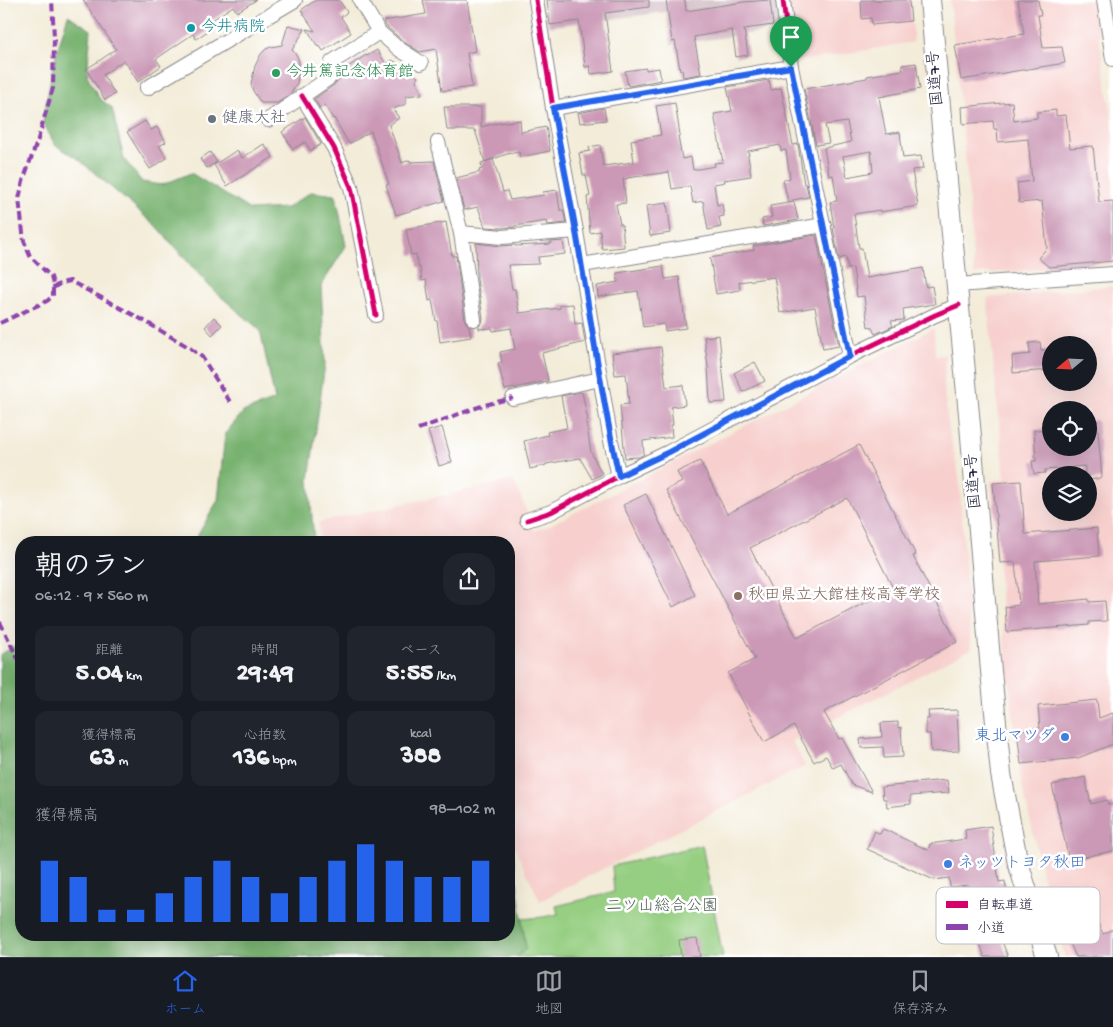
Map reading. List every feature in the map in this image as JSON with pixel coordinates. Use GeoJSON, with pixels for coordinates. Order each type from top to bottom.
{"type":"FeatureCollection","features":[{"type":"Feature","properties":{"kind":"highway","name":"国道7号"},"geometry":{"type":"LineString","coordinates":[[930,0],[1001,774],[1017,859],[1026,887]]}},
{"type":"Feature","properties":{"kind":"highway","name":"国道7号"},"geometry":{"type":"LineString","coordinates":[[1043,944],[1047,957]]}},
{"type":"Feature","properties":{"kind":"street"},"geometry":{"type":"LineString","coordinates":[[146,88],[295,0]]}},
{"type":"Feature","properties":{"kind":"street"},"geometry":{"type":"LineString","coordinates":[[360,0],[380,32],[398,50],[421,63]]}},
{"type":"Feature","properties":{"kind":"street"},"geometry":{"type":"LineString","coordinates":[[536,0],[600,379],[619,476]]}},
{"type":"Feature","properties":{"kind":"street"},"geometry":{"type":"LineString","coordinates":[[783,0],[791,67],[850,356]]}},
{"type":"Feature","properties":{"kind":"street"},"geometry":{"type":"LineString","coordinates":[[1104,0],[1113,59]]}},
{"type":"Feature","properties":{"kind":"street"},"geometry":{"type":"LineString","coordinates":[[268,120],[329,78],[332,62],[380,32]]}},
{"type":"Feature","properties":{"kind":"street"},"geometry":{"type":"LineString","coordinates":[[553,108],[791,67]]}},
{"type":"Feature","properties":{"kind":"street"},"geometry":{"type":"LineString","coordinates":[[302,96],[334,148],[351,187],[376,315]]}},
{"type":"Feature","properties":{"kind":"street"},"geometry":{"type":"LineString","coordinates":[[438,142],[461,233],[474,319]]}},
{"type":"Feature","properties":{"kind":"street"},"geometry":{"type":"LineString","coordinates":[[582,265],[824,225]]}},
{"type":"Feature","properties":{"kind":"street"},"geometry":{"type":"LineString","coordinates":[[461,233],[502,237],[576,231]]}},
{"type":"Feature","properties":{"kind":"street"},"geometry":{"type":"LineString","coordinates":[[527,520],[550,512],[669,452],[850,356],[935,315],[958,295],[1113,274]]}},
{"type":"Feature","properties":{"kind":"street"},"geometry":{"type":"LineString","coordinates":[[514,398],[600,379]]}},
{"type":"Feature","properties":{"kind":"shaded area"},"geometry":{"type":"Polygon","coordinates":[[[544,0],[776,0],[780,29],[671,45],[666,12],[548,27],[544,0]]]}},
{"type":"Feature","properties":{"kind":"shaded area"},"geometry":{"type":"Polygon","coordinates":[[[788,0],[910,0],[914,42],[794,62],[788,0]]]}},
{"type":"Feature","properties":{"kind":"shaded area"},"geometry":{"type":"Polygon","coordinates":[[[950,0],[1093,0],[1113,125],[1113,264],[974,274],[968,186],[950,0]]]}},
{"type":"Feature","properties":{"kind":"shaded area"},"geometry":{"type":"Polygon","coordinates":[[[1113,286],[1113,957],[1065,957],[1061,944],[1100,944],[1100,887],[1045,887],[1021,780],[1004,637],[991,481],[1005,479],[987,298],[1113,286]]]}},
{"type":"Feature","properties":{"kind":"shaded area","name":"秋田県立大館桂桜高等学校"},"geometry":{"type":"Polygon","coordinates":[[[934,328],[935,356],[945,355],[944,390],[949,431],[959,475],[971,649],[792,741],[805,766],[540,901],[515,849],[515,536],[320,536],[319,522],[514,480],[534,531],[612,494],[934,328]]]}},
{"type":"Feature","properties":{"kind":"green space"},"geometry":{"type":"Polygon","coordinates":[[[68,15],[91,30],[87,75],[99,98],[112,108],[124,159],[142,182],[162,185],[191,173],[250,210],[287,208],[311,192],[336,195],[346,246],[321,286],[325,364],[309,480],[314,536],[197,536],[218,500],[225,434],[243,412],[275,400],[260,330],[212,289],[155,225],[77,158],[55,145],[43,122],[53,65],[68,15]]]}},
{"type":"Feature","properties":{"kind":"green space"},"geometry":{"type":"Polygon","coordinates":[[[15,646],[15,941],[515,941],[515,869],[526,949],[517,957],[0,957],[0,655],[15,646]]]}},
{"type":"Feature","properties":{"kind":"green space","name":"二ツ山総合公園"},"geometry":{"type":"Polygon","coordinates":[[[702,845],[723,957],[72,957],[390,941],[515,941],[515,920],[558,914],[556,906],[614,892],[612,866],[702,845]]]}},
{"type":"Feature","properties":{"kind":"building"},"geometry":{"type":"Polygon","coordinates":[[[83,0],[256,0],[237,12],[233,6],[205,25],[209,30],[196,39],[193,34],[156,59],[161,66],[138,82],[124,60],[103,75],[115,94],[105,100],[86,69],[116,49],[83,0]]]}},
{"type":"Feature","properties":{"kind":"building"},"geometry":{"type":"Polygon","coordinates":[[[316,0],[339,0],[347,12],[341,17],[351,33],[323,51],[320,46],[318,47],[307,29],[315,31],[301,10],[316,0]]]}},
{"type":"Feature","properties":{"kind":"building"},"geometry":{"type":"Polygon","coordinates":[[[423,0],[467,0],[475,51],[467,53],[472,87],[442,91],[436,49],[420,52],[404,42],[383,21],[426,14],[423,0]]]}},
{"type":"Feature","properties":{"kind":"building"},"geometry":{"type":"Polygon","coordinates":[[[547,0],[649,0],[649,7],[605,13],[613,71],[591,74],[590,66],[585,67],[579,21],[550,25],[547,0]]]}},
{"type":"Feature","properties":{"kind":"building"},"geometry":{"type":"Polygon","coordinates":[[[666,0],[685,0],[686,11],[743,2],[770,0],[773,25],[744,29],[748,55],[736,57],[732,30],[694,37],[701,74],[683,77],[675,41],[672,42],[666,0]]]}},
{"type":"Feature","properties":{"kind":"building"},"geometry":{"type":"Polygon","coordinates":[[[861,0],[909,0],[911,21],[872,25],[871,18],[862,19],[861,0]]]}},
{"type":"Feature","properties":{"kind":"building"},"geometry":{"type":"Polygon","coordinates":[[[1018,0],[1038,0],[1041,15],[1038,15],[1043,48],[1062,47],[1065,63],[961,80],[955,45],[1024,34],[1018,0]]]}},
{"type":"Feature","properties":{"kind":"building","name":"今井篤記念体育館"},"geometry":{"type":"Polygon","coordinates":[[[288,25],[305,29],[292,50],[299,62],[297,84],[290,95],[277,103],[261,103],[251,84],[255,66],[266,49],[282,45],[288,25]]]}},
{"type":"Feature","properties":{"kind":"building"},"geometry":{"type":"Polygon","coordinates":[[[377,50],[386,64],[392,60],[418,77],[416,80],[422,94],[406,96],[406,104],[393,109],[399,118],[389,125],[402,163],[410,160],[410,162],[434,161],[444,201],[396,215],[386,185],[389,184],[371,131],[349,144],[325,105],[320,108],[314,99],[340,79],[339,73],[377,50]]]}},
{"type":"Feature","properties":{"kind":"building"},"geometry":{"type":"Polygon","coordinates":[[[916,63],[920,89],[879,97],[886,134],[900,132],[903,158],[921,156],[923,169],[912,170],[918,206],[854,214],[859,248],[862,248],[867,278],[923,268],[926,287],[932,286],[935,304],[903,309],[904,320],[891,321],[893,326],[875,334],[871,326],[868,327],[864,296],[857,297],[853,268],[848,269],[846,257],[839,259],[833,228],[830,202],[837,201],[833,175],[829,176],[824,148],[851,142],[847,122],[825,125],[829,143],[816,145],[804,89],[903,70],[902,65],[916,63]],[[871,151],[843,156],[847,177],[873,172],[871,151]]]}},
{"type":"Feature","properties":{"kind":"building"},"geometry":{"type":"Polygon","coordinates":[[[646,68],[646,70],[659,68],[661,80],[628,86],[625,71],[646,68]]]}},
{"type":"Feature","properties":{"kind":"building"},"geometry":{"type":"Polygon","coordinates":[[[769,80],[771,90],[781,88],[793,145],[798,144],[804,184],[806,184],[809,197],[788,201],[783,180],[790,178],[786,150],[781,151],[780,145],[748,151],[751,176],[724,180],[725,182],[714,184],[717,205],[722,204],[724,216],[719,217],[721,227],[708,230],[703,201],[693,203],[690,186],[672,189],[669,172],[623,179],[626,203],[616,204],[620,224],[622,224],[624,247],[602,249],[600,231],[590,233],[587,197],[590,196],[586,175],[583,175],[579,153],[590,151],[589,147],[600,145],[603,166],[634,162],[631,140],[661,135],[656,106],[675,103],[682,159],[691,157],[693,170],[715,166],[714,163],[723,162],[714,114],[732,111],[727,87],[769,80]]]}},
{"type":"Feature","properties":{"kind":"building"},"geometry":{"type":"Polygon","coordinates":[[[1012,102],[1014,121],[1037,118],[1037,112],[1056,110],[1056,116],[1066,115],[1070,148],[1093,146],[1099,202],[1113,201],[1113,261],[1049,267],[1038,258],[1047,248],[1042,201],[1019,203],[1017,183],[1032,181],[1028,139],[998,142],[997,129],[994,129],[993,121],[963,124],[962,107],[1012,102]]]}},
{"type":"Feature","properties":{"kind":"building"},"geometry":{"type":"Polygon","coordinates":[[[444,107],[481,107],[481,127],[520,120],[521,132],[546,127],[550,151],[520,157],[519,152],[507,154],[485,162],[475,130],[447,130],[444,107]]]}},
{"type":"Feature","properties":{"kind":"building"},"geometry":{"type":"Polygon","coordinates":[[[604,108],[606,120],[580,123],[578,113],[604,108]]]}},
{"type":"Feature","properties":{"kind":"building"},"geometry":{"type":"Polygon","coordinates":[[[305,117],[321,144],[311,151],[305,142],[293,149],[282,132],[305,117]]]}},
{"type":"Feature","properties":{"kind":"building"},"geometry":{"type":"Polygon","coordinates":[[[145,121],[151,130],[157,127],[166,142],[159,146],[167,158],[150,169],[127,132],[145,121]]]}},
{"type":"Feature","properties":{"kind":"building"},"geometry":{"type":"Polygon","coordinates":[[[264,144],[273,157],[227,186],[214,165],[237,150],[242,158],[264,144]]]}},
{"type":"Feature","properties":{"kind":"building"},"geometry":{"type":"Polygon","coordinates":[[[210,152],[217,162],[207,168],[200,159],[210,152]]]}},
{"type":"Feature","properties":{"kind":"building"},"geometry":{"type":"Polygon","coordinates":[[[493,159],[503,192],[507,191],[510,200],[544,195],[543,192],[557,190],[560,210],[563,210],[566,223],[548,225],[547,221],[515,227],[485,227],[478,207],[464,210],[456,178],[480,172],[479,170],[482,169],[481,163],[493,159]]]}},
{"type":"Feature","properties":{"kind":"building"},"geometry":{"type":"Polygon","coordinates":[[[794,202],[798,220],[763,226],[762,219],[772,217],[770,206],[794,202]]]}},
{"type":"Feature","properties":{"kind":"building"},"geometry":{"type":"Polygon","coordinates":[[[667,203],[671,233],[650,236],[646,206],[667,203]]]}},
{"type":"Feature","properties":{"kind":"building"},"geometry":{"type":"Polygon","coordinates":[[[446,222],[452,256],[456,256],[465,321],[469,326],[471,337],[440,342],[432,300],[429,301],[426,280],[422,281],[416,254],[411,255],[406,229],[446,222]]]}},
{"type":"Feature","properties":{"kind":"building"},"geometry":{"type":"Polygon","coordinates":[[[816,235],[839,346],[823,349],[815,307],[780,313],[774,277],[739,282],[740,290],[716,294],[710,258],[754,250],[753,246],[816,235]]]}},
{"type":"Feature","properties":{"kind":"building"},"geometry":{"type":"Polygon","coordinates":[[[563,241],[565,254],[538,257],[539,264],[508,265],[512,289],[515,289],[519,313],[560,308],[560,305],[573,304],[575,324],[582,323],[585,342],[542,353],[548,381],[505,390],[498,363],[502,362],[500,352],[515,349],[511,328],[493,331],[492,328],[479,329],[483,318],[477,279],[476,243],[515,246],[551,244],[550,242],[563,241]]]}},
{"type":"Feature","properties":{"kind":"building"},"geometry":{"type":"Polygon","coordinates":[[[663,266],[665,279],[679,277],[686,328],[665,331],[664,324],[643,327],[638,291],[598,297],[597,286],[618,282],[617,273],[663,266]]]}},
{"type":"Feature","properties":{"kind":"building"},"geometry":{"type":"Polygon","coordinates":[[[214,317],[222,325],[212,335],[205,327],[214,317]]]}},
{"type":"Feature","properties":{"kind":"building"},"geometry":{"type":"Polygon","coordinates":[[[719,335],[726,402],[710,403],[704,337],[719,335]]]}},
{"type":"Feature","properties":{"kind":"building"},"geometry":{"type":"Polygon","coordinates":[[[1040,342],[1042,371],[1013,373],[1012,356],[1030,354],[1029,343],[1040,342]]]}},
{"type":"Feature","properties":{"kind":"building"},"geometry":{"type":"Polygon","coordinates":[[[661,347],[666,387],[683,385],[685,405],[671,407],[672,437],[643,441],[644,454],[639,457],[625,458],[620,405],[629,404],[626,374],[615,375],[612,353],[661,347]]]}},
{"type":"Feature","properties":{"kind":"building"},"geometry":{"type":"Polygon","coordinates":[[[755,362],[765,381],[743,392],[734,373],[755,362]]]}},
{"type":"Feature","properties":{"kind":"building"},"geometry":{"type":"Polygon","coordinates":[[[582,392],[588,421],[586,422],[591,452],[602,474],[592,479],[580,458],[530,469],[524,441],[548,435],[547,432],[567,428],[561,396],[582,392]]]}},
{"type":"Feature","properties":{"kind":"building"},"geometry":{"type":"Polygon","coordinates":[[[1097,420],[1102,478],[1097,479],[1097,466],[1042,466],[1042,473],[1034,474],[1032,461],[1036,461],[1034,430],[1042,430],[1042,456],[1097,456],[1097,420]]]}},
{"type":"Feature","properties":{"kind":"building"},"geometry":{"type":"Polygon","coordinates":[[[442,427],[452,462],[439,466],[428,431],[442,427]]]}},
{"type":"Feature","properties":{"kind":"building"},"geometry":{"type":"Polygon","coordinates":[[[859,445],[916,555],[913,556],[957,642],[824,712],[839,739],[842,738],[872,792],[852,785],[841,764],[833,768],[826,756],[814,762],[794,726],[764,742],[728,673],[755,659],[666,490],[682,482],[677,472],[700,461],[727,514],[859,445]],[[847,498],[750,548],[797,638],[893,588],[847,498]]]}},
{"type":"Feature","properties":{"kind":"building"},"geometry":{"type":"Polygon","coordinates":[[[1021,481],[1025,534],[1097,528],[1099,556],[1035,561],[1038,604],[1089,599],[1089,602],[1105,601],[1107,621],[1089,622],[1089,625],[1007,632],[1005,607],[1019,605],[1015,562],[1000,563],[993,483],[1021,481]]]}},
{"type":"Feature","properties":{"kind":"building"},"geometry":{"type":"Polygon","coordinates":[[[646,494],[695,595],[673,607],[623,505],[646,494]]]}},
{"type":"Feature","properties":{"kind":"building","name":"東北マツダ"},"geometry":{"type":"Polygon","coordinates":[[[1097,700],[1099,718],[1113,713],[1113,744],[1078,758],[1021,764],[1017,730],[1040,728],[1038,706],[1097,700]]]}},
{"type":"Feature","properties":{"kind":"building"},"geometry":{"type":"Polygon","coordinates":[[[957,710],[959,751],[931,752],[930,734],[926,734],[926,719],[929,719],[928,711],[957,710]]]}},
{"type":"Feature","properties":{"kind":"building"},"geometry":{"type":"Polygon","coordinates":[[[898,722],[898,728],[901,727],[903,757],[884,758],[883,747],[861,748],[860,739],[882,737],[881,723],[898,722]]]}},
{"type":"Feature","properties":{"kind":"building"},"geometry":{"type":"Polygon","coordinates":[[[1085,777],[1091,804],[1107,800],[1108,805],[1113,804],[1113,851],[1069,860],[1052,785],[1085,777]]]}},
{"type":"Feature","properties":{"kind":"building"},"geometry":{"type":"Polygon","coordinates":[[[947,780],[949,793],[910,796],[911,804],[887,807],[886,799],[883,799],[882,787],[947,780]]]}},
{"type":"Feature","properties":{"kind":"building","name":"ネッツトヨタ秋田"},"geometry":{"type":"Polygon","coordinates":[[[991,826],[999,882],[1005,881],[1006,887],[968,887],[968,885],[950,887],[949,878],[934,880],[867,849],[875,831],[880,834],[883,829],[928,850],[930,844],[966,839],[965,830],[991,826]]]}},
{"type":"Feature","properties":{"kind":"building"},"geometry":{"type":"Polygon","coordinates":[[[1100,927],[1103,934],[1113,929],[1113,957],[1076,957],[1070,944],[1100,944],[1100,927]]]}},
{"type":"Feature","properties":{"kind":"building"},"geometry":{"type":"Polygon","coordinates":[[[697,938],[700,957],[681,957],[679,940],[697,938]]]}},
{"type":"Feature","properties":{"kind":"building","name":"ネッツトヨタ秋田"},"geometry":{"type":"Polygon","coordinates":[[[980,944],[1003,944],[1008,957],[985,957],[980,944]]]}},
{"type":"Feature","properties":{"kind":"marked path"},"geometry":{"type":"LineString","coordinates":[[0,323],[47,301],[53,296],[51,277],[30,256],[24,241],[19,199],[53,88],[54,37],[52,0]]}},
{"type":"Feature","properties":{"kind":"marked path"},"geometry":{"type":"LineString","coordinates":[[53,288],[61,283],[70,281],[190,348],[202,357],[232,405]]}},
{"type":"Feature","properties":{"kind":"marked path"},"geometry":{"type":"LineString","coordinates":[[418,429],[484,405],[513,398]]}},
{"type":"Feature","properties":{"kind":"marked path"},"geometry":{"type":"LineString","coordinates":[[0,622],[15,653]]}},
{"type":"Feature","properties":{"kind":"cycle path"},"geometry":{"type":"LineString","coordinates":[[536,0],[611,441],[619,476]]}},
{"type":"Feature","properties":{"kind":"cycle path"},"geometry":{"type":"LineString","coordinates":[[783,0],[791,67],[850,356]]}},
{"type":"Feature","properties":{"kind":"cycle path"},"geometry":{"type":"LineString","coordinates":[[302,96],[334,148],[351,187],[376,315]]}},
{"type":"Feature","properties":{"kind":"cycle path"},"geometry":{"type":"LineString","coordinates":[[527,520],[551,512],[850,356],[959,305]]}},
{"type":"Feature","properties":{"kind":"place","name":"今井病院"},"geometry":{"type":"Point","coordinates":[191,28]}},
{"type":"Feature","properties":{"kind":"place","name":"今井篤記念体育館"},"geometry":{"type":"Point","coordinates":[276,73]}},
{"type":"Feature","properties":{"kind":"place","name":"健康大社"},"geometry":{"type":"Point","coordinates":[212,119]}},
{"type":"Feature","properties":{"kind":"place","name":"秋田県立大館桂桜高等学校"},"geometry":{"type":"Point","coordinates":[738,596]}},
{"type":"Feature","properties":{"kind":"place","name":"東北マツダ"},"geometry":{"type":"Point","coordinates":[1065,737]}},
{"type":"Feature","properties":{"kind":"place","name":"ネッツトヨタ秋田"},"geometry":{"type":"Point","coordinates":[948,864]}},
{"type":"Feature","properties":{"kind":"route"},"geometry":{"type":"LineString","coordinates":[[791,67],[850,356],[669,452],[619,476],[611,441],[576,231],[553,108],[791,67]]}}]}
